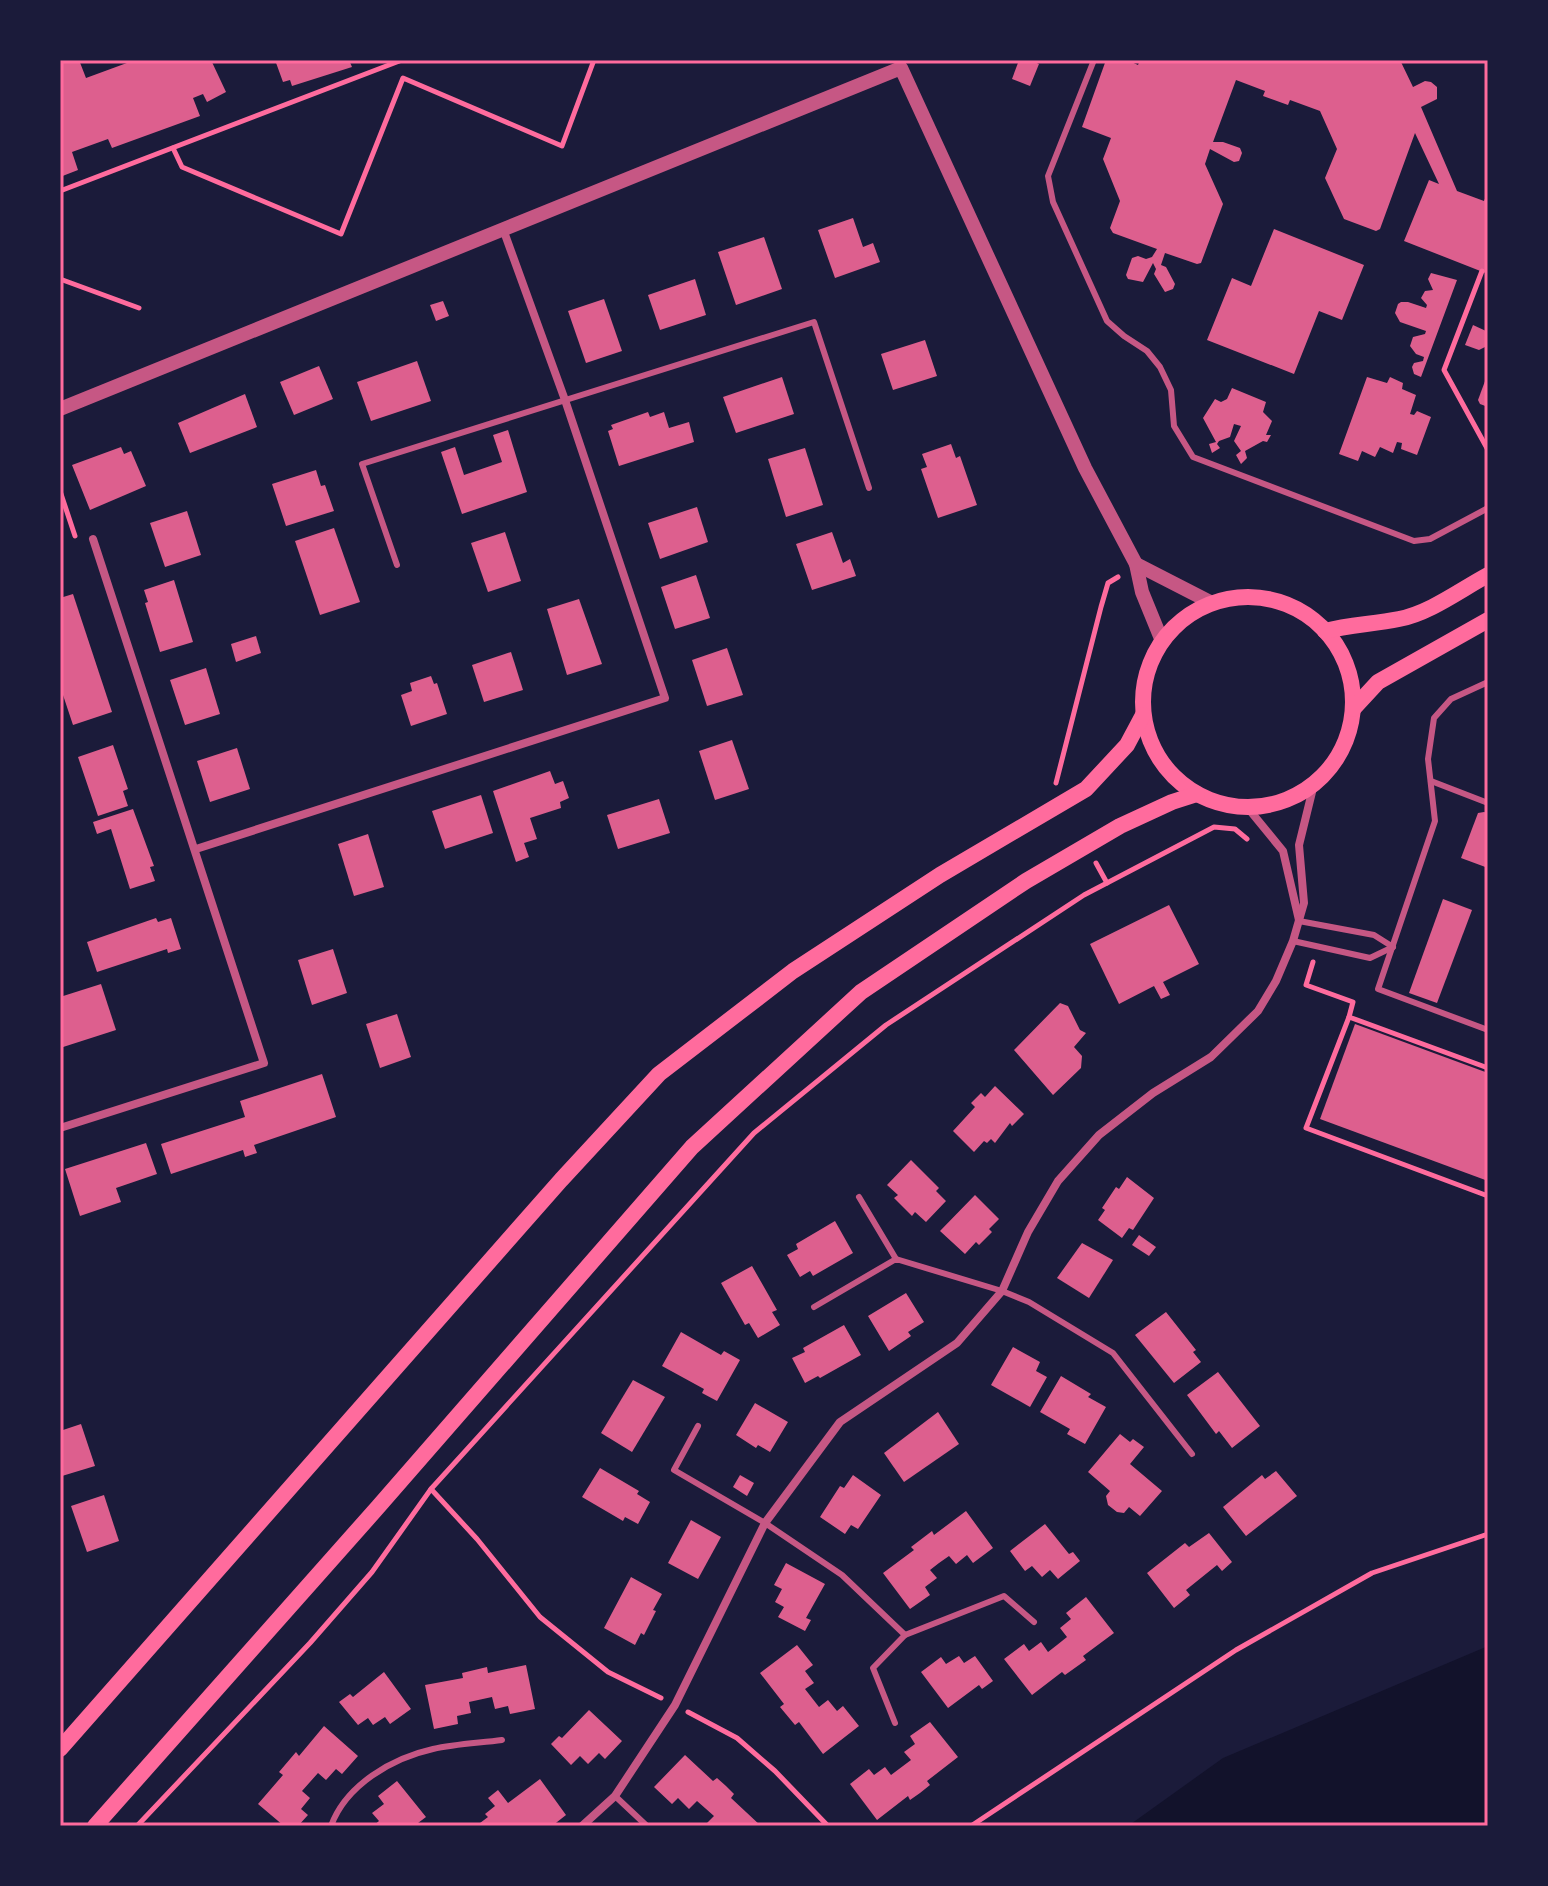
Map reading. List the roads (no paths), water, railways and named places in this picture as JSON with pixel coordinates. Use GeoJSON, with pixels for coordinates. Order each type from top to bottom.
{"type":"FeatureCollection","features":[{"type":"Feature","properties":{"kind":"main road"},"geometry":{"type":"LineString","coordinates":[[1325,631],[1350,624],[1401,619],[1488,575]]}},
{"type":"Feature","properties":{"kind":"main road"},"geometry":{"type":"LineString","coordinates":[[1242,597],[1273,600],[1301,611],[1325,631],[1341,654],[1351,681],[1353,709],[1347,737],[1334,763],[1314,784],[1282,802],[1247,807],[1221,804],[1197,794],[1171,774],[1153,747],[1143,715],[1143,689],[1150,664],[1162,641],[1184,618],[1212,603],[1242,597]]}},
{"type":"Feature","properties":{"kind":"main road"},"geometry":{"type":"LineString","coordinates":[[1353,709],[1378,682],[1488,620]]}},
{"type":"Feature","properties":{"kind":"main road"},"geometry":{"type":"LineString","coordinates":[[60,1749],[561,1180],[659,1074],[793,971],[940,875],[1086,789],[1127,745],[1143,715]]}},
{"type":"Feature","properties":{"kind":"main road"},"geometry":{"type":"LineString","coordinates":[[95,1826],[692,1147],[735,1105],[861,992],[1026,881],[1120,826],[1197,794]]}},
{"type":"Feature","properties":{"kind":"street"},"geometry":{"type":"LineString","coordinates":[[60,409],[900,64],[1085,468],[1136,564],[1142,592],[1162,641]]}},
{"type":"Feature","properties":{"kind":"street"},"geometry":{"type":"LineString","coordinates":[[196,849],[665,698],[565,400],[503,229]]}},
{"type":"Feature","properties":{"kind":"street"},"geometry":{"type":"LineString","coordinates":[[60,1128],[264,1063],[93,539]]}},
{"type":"Feature","properties":{"kind":"street"},"geometry":{"type":"LineString","coordinates":[[1136,564],[1212,603]]}},
{"type":"Feature","properties":{"kind":"street"},"geometry":{"type":"LineString","coordinates":[[582,1826],[615,1796],[675,1705],[765,1523],[840,1422],[957,1343],[1002,1291],[1028,1232],[1058,1181],[1099,1135],[1153,1093],[1211,1057],[1258,1011],[1276,981],[1293,941],[1304,903],[1299,845],[1314,784]]}},
{"type":"Feature","properties":{"kind":"street"},"geometry":{"type":"LineString","coordinates":[[1247,807],[1283,851],[1299,921]]}},
{"type":"Feature","properties":{"kind":"lane"},"geometry":{"type":"LineString","coordinates":[[1094,60],[1048,176],[1053,202],[1107,321],[1147,351],[1160,367],[1171,390],[1174,426],[1193,457],[1414,541],[1430,539],[1488,508]]}},
{"type":"Feature","properties":{"kind":"lane"},"geometry":{"type":"LineString","coordinates":[[397,565],[362,464],[814,322],[869,488]]}},
{"type":"Feature","properties":{"kind":"lane"},"geometry":{"type":"LineString","coordinates":[[1488,682],[1451,699],[1434,718],[1428,759],[1435,821],[1378,989],[1488,1030]]}},
{"type":"Feature","properties":{"kind":"lane"},"geometry":{"type":"LineString","coordinates":[[1431,781],[1488,803]]}},
{"type":"Feature","properties":{"kind":"lane"},"geometry":{"type":"LineString","coordinates":[[1299,921],[1374,935],[1393,947]]}},
{"type":"Feature","properties":{"kind":"lane"},"geometry":{"type":"LineString","coordinates":[[1293,941],[1370,958],[1393,947]]}},
{"type":"Feature","properties":{"kind":"lane"},"geometry":{"type":"LineString","coordinates":[[859,1197],[896,1259],[1029,1302],[1113,1353],[1192,1454]]}},
{"type":"Feature","properties":{"kind":"lane"},"geometry":{"type":"LineString","coordinates":[[814,1307],[896,1259]]}},
{"type":"Feature","properties":{"kind":"lane"},"geometry":{"type":"LineString","coordinates":[[698,1426],[674,1470],[765,1523],[842,1575],[905,1635]]}},
{"type":"Feature","properties":{"kind":"lane"},"geometry":{"type":"LineString","coordinates":[[895,1723],[873,1668],[905,1635],[1004,1596],[1034,1622]]}},
{"type":"Feature","properties":{"kind":"lane"},"geometry":{"type":"LineString","coordinates":[[331,1826],[353,1790],[390,1765],[432,1749],[502,1740]]}},
{"type":"Feature","properties":{"kind":"lane"},"geometry":{"type":"LineString","coordinates":[[615,1796],[647,1826]]}}]}
